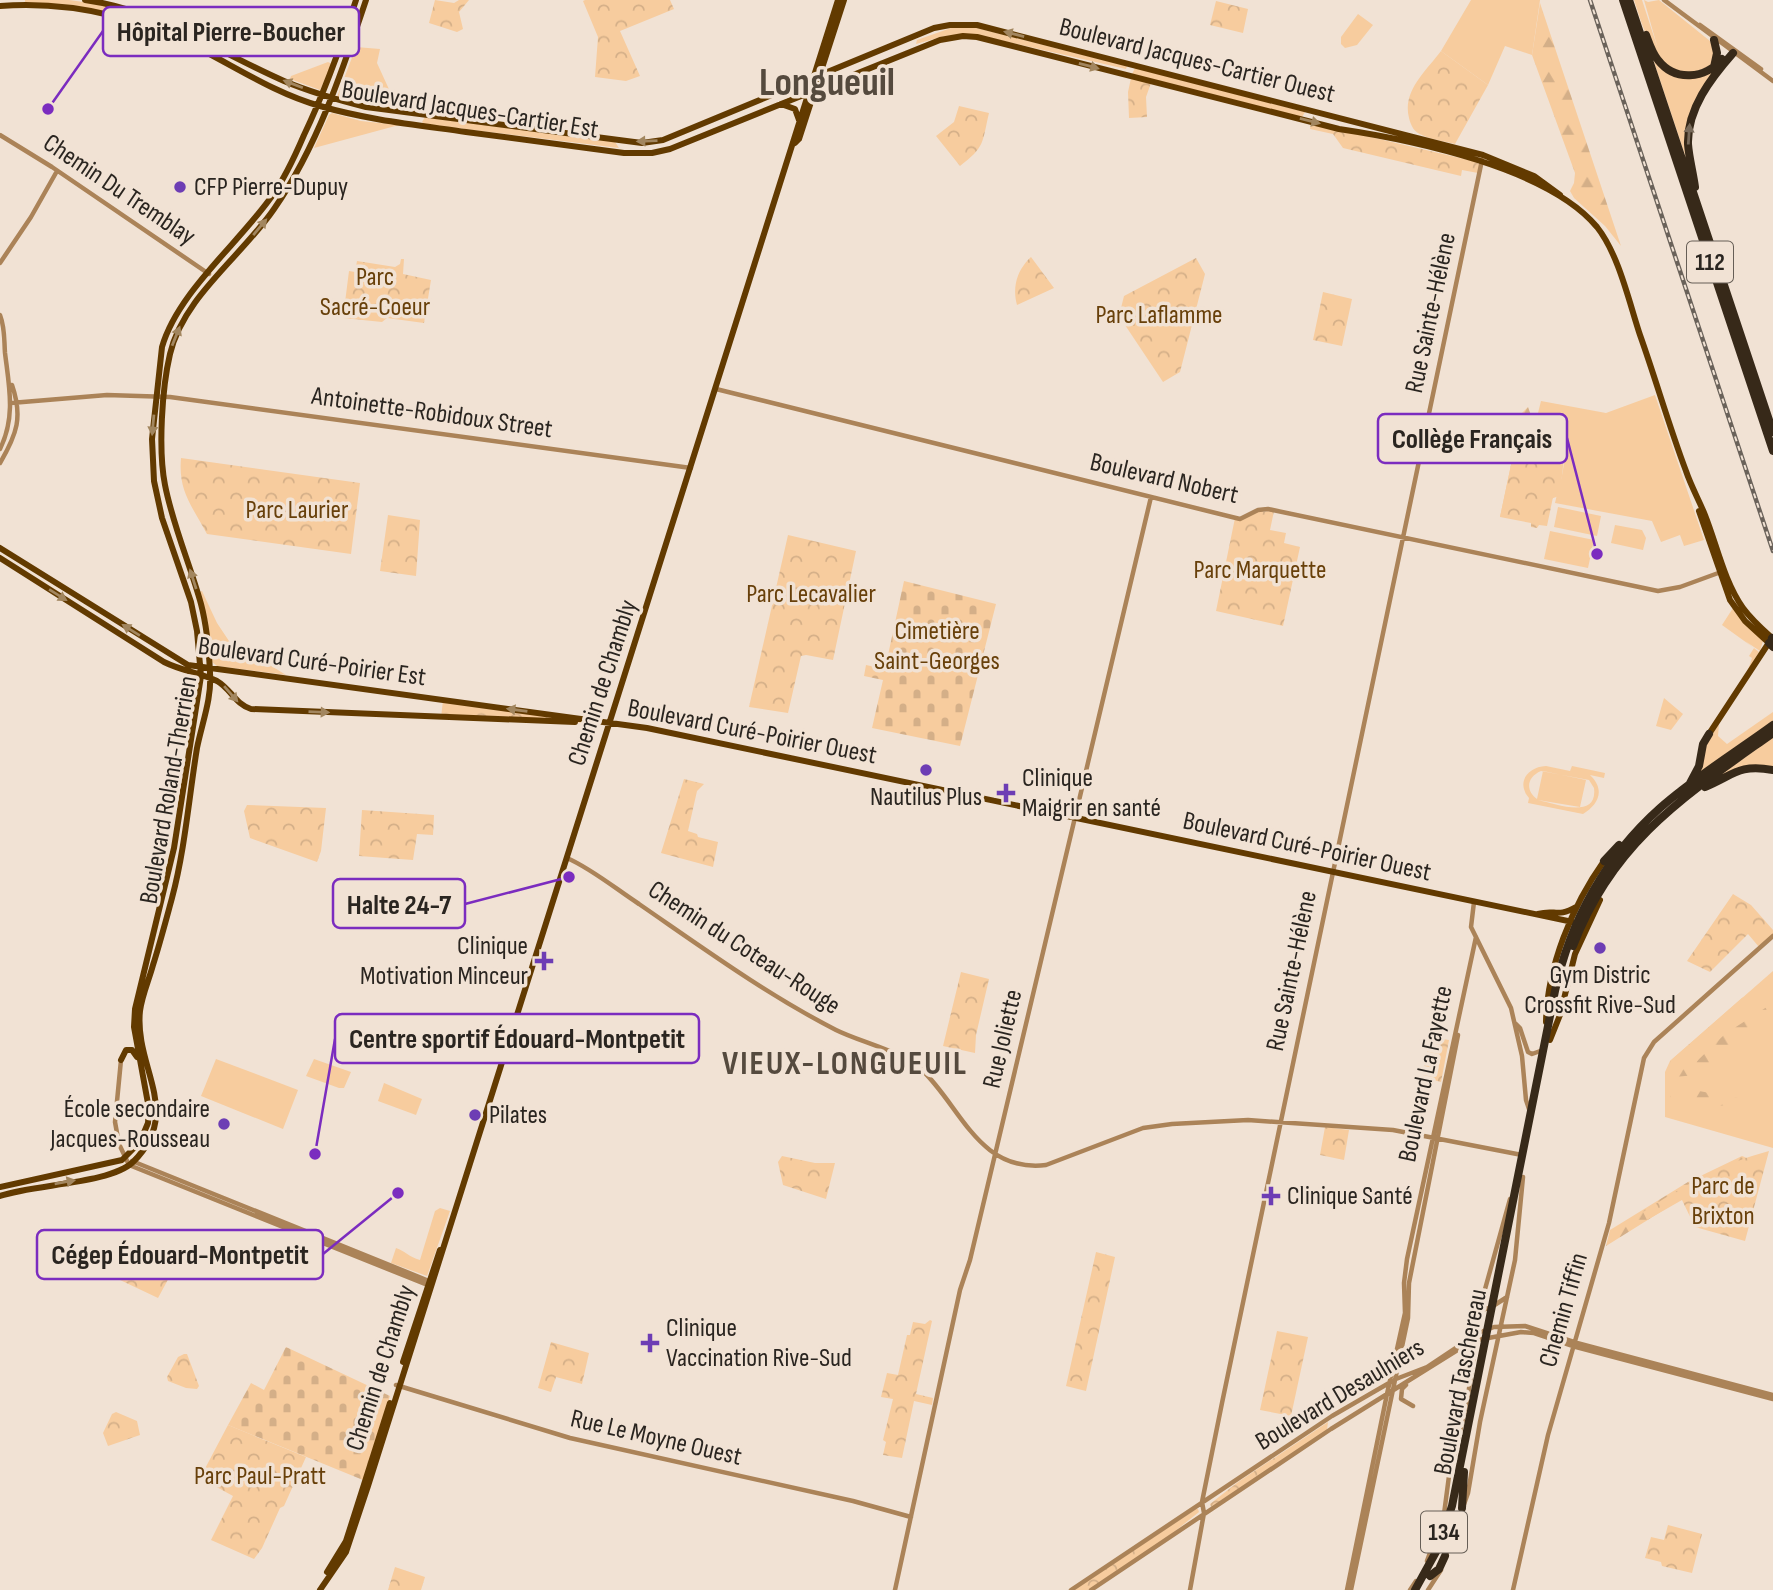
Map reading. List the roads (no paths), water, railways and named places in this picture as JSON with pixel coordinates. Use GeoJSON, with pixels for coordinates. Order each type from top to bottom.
{"type":"FeatureCollection","features":[{"type":"Feature","properties":{"kind":"highway","name":"112"},"geometry":{"type":"LineString","coordinates":[[1620,0],[1635,36],[1773,452]]}},
{"type":"Feature","properties":{"kind":"highway","name":"112"},"geometry":{"type":"LineString","coordinates":[[1630,0],[1773,432]]}},
{"type":"Feature","properties":{"kind":"highway"},"geometry":{"type":"LineString","coordinates":[[1630,0],[1654,54],[1664,66],[1677,74],[1691,76],[1706,72],[1732,50]]}},
{"type":"Feature","properties":{"kind":"highway"},"geometry":{"type":"LineString","coordinates":[[1714,40],[1717,53],[1714,67]]}},
{"type":"Feature","properties":{"kind":"highway"},"geometry":{"type":"LineString","coordinates":[[1697,204],[1688,146],[1691,120],[1699,98],[1732,50]]}},
{"type":"Feature","properties":{"kind":"highway","name":"Boulevard Taschereau"},"geometry":{"type":"LineString","coordinates":[[1422,1590],[1451,1529],[1523,1177],[1559,973],[1582,912],[1639,833],[1773,725]]}},
{"type":"Feature","properties":{"kind":"highway","name":"Boulevard Taschereau"},"geometry":{"type":"LineString","coordinates":[[1691,789],[1773,733]]}},
{"type":"Feature","properties":{"kind":"highway"},"geometry":{"type":"LineString","coordinates":[[1691,789],[1703,744],[1709,734]]}},
{"type":"Feature","properties":{"kind":"highway"},"geometry":{"type":"LineString","coordinates":[[1691,789],[1744,769],[1773,771]]}},
{"type":"Feature","properties":{"kind":"highway"},"geometry":{"type":"LineString","coordinates":[[1604,861],[1620,844],[1639,833]]}},
{"type":"Feature","properties":{"kind":"highway"},"geometry":{"type":"LineString","coordinates":[[1618,872],[1639,833]]}},
{"type":"Feature","properties":{"kind":"highway","name":"Boulevard Taschereau"},"geometry":{"type":"LineString","coordinates":[[1499,1286],[1516,1185],[1543,1050],[1548,1040]]}},
{"type":"Feature","properties":{"kind":"highway"},"geometry":{"type":"LineString","coordinates":[[1462,1470],[1462,1508]]}},
{"type":"Feature","properties":{"kind":"highway"},"geometry":{"type":"LineString","coordinates":[[1444,1514],[1462,1470]]}},
{"type":"Feature","properties":{"kind":"highway","name":"Boulevard Taschereau"},"geometry":{"type":"LineString","coordinates":[[1415,1590],[1443,1535],[1462,1470]]}},
{"type":"Feature","properties":{"kind":"highway"},"geometry":{"type":"LineString","coordinates":[[1430,1576],[1439,1569],[1445,1556]]}},
{"type":"Feature","properties":{"kind":"main road","name":"Boulevard Jacques-Cartier Est"},"geometry":{"type":"LineString","coordinates":[[85,0],[121,7],[168,23],[284,81],[366,107],[652,142],[711,121],[821,73]]}},
{"type":"Feature","properties":{"kind":"main road","name":"Boulevard Roland-Therrien"},"geometry":{"type":"LineString","coordinates":[[125,1157],[140,1142],[148,1123],[149,1109],[134,1027],[135,1009],[174,849],[200,672],[197,631],[191,602],[162,517],[154,481],[152,453],[155,396],[166,334],[179,311],[274,194],[318,106],[356,0]]}},
{"type":"Feature","properties":{"kind":"main road","name":"Boulevard Roland-Therrien"},"geometry":{"type":"LineString","coordinates":[[131,1163],[150,1140],[158,1116],[157,1101],[141,1037],[141,1008],[173,897],[210,678],[209,643],[200,602],[164,484],[161,444],[169,359],[174,338],[186,315],[274,209],[289,186],[327,108],[366,0]]}},
{"type":"Feature","properties":{"kind":"main road","name":"Chemin de Chambly"},"geometry":{"type":"LineString","coordinates":[[821,73],[838,0]]}},
{"type":"Feature","properties":{"kind":"main road","name":"Chemin de Chambly"},"geometry":{"type":"LineString","coordinates":[[317,1590],[344,1546],[378,1448],[799,124],[821,73],[844,0]]}},
{"type":"Feature","properties":{"kind":"main road","name":"Boulevard Jacques-Cartier Est"},"geometry":{"type":"LineString","coordinates":[[0,6],[17,3],[102,12],[157,29],[275,88],[318,106],[361,116],[637,154],[670,149],[812,90]]}},
{"type":"Feature","properties":{"kind":"main road","name":"Boulevard Jacques-Cartier Ouest"},"geometry":{"type":"LineString","coordinates":[[821,73],[934,28],[977,24],[1483,158],[1534,176],[1557,191],[1597,227],[1610,250],[1736,609],[1772,642]]}},
{"type":"Feature","properties":{"kind":"main road","name":"Boulevard Jacques-Cartier Ouest"},"geometry":{"type":"LineString","coordinates":[[812,90],[940,40],[963,36],[977,37],[1239,104],[1483,158]]}},
{"type":"Feature","properties":{"kind":"main road","name":"Chemin de Chambly"},"geometry":{"type":"LineString","coordinates":[[794,145],[799,139],[812,90]]}},
{"type":"Feature","properties":{"kind":"main road"},"geometry":{"type":"LineString","coordinates":[[779,104],[794,109],[799,117],[799,124]]}},
{"type":"Feature","properties":{"kind":"main road","name":"Boulevard Curé-Poirier Est"},"geometry":{"type":"LineString","coordinates":[[0,548],[210,678]]}},
{"type":"Feature","properties":{"kind":"main road","name":"Boulevard Curé-Poirier Est"},"geometry":{"type":"LineString","coordinates":[[0,558],[181,671],[200,672],[210,669],[609,723]]}},
{"type":"Feature","properties":{"kind":"main road"},"geometry":{"type":"LineString","coordinates":[[1709,734],[1772,642]]}},
{"type":"Feature","properties":{"kind":"main road"},"geometry":{"type":"LineString","coordinates":[[210,678],[221,684],[237,702],[251,709],[609,723]]}},
{"type":"Feature","properties":{"kind":"main road"},"geometry":{"type":"LineString","coordinates":[[591,723],[598,726],[605,739]]}},
{"type":"Feature","properties":{"kind":"main road","name":"Boulevard Curé-Poirier Ouest"},"geometry":{"type":"LineString","coordinates":[[609,723],[648,728],[1587,925]]}},
{"type":"Feature","properties":{"kind":"main road","name":"Boulevard Taschereau"},"geometry":{"type":"LineString","coordinates":[[1604,861],[1582,912],[1587,925],[1575,933],[1571,922],[1582,912],[1618,872]]}},
{"type":"Feature","properties":{"kind":"main road"},"geometry":{"type":"LineString","coordinates":[[1535,915],[1546,912],[1582,912]]}},
{"type":"Feature","properties":{"kind":"main road"},"geometry":{"type":"LineString","coordinates":[[121,1060],[124,1051],[129,1049],[140,1061]]}},
{"type":"Feature","properties":{"kind":"main road"},"geometry":{"type":"LineString","coordinates":[[0,1187],[109,1164],[125,1157]]}},
{"type":"Feature","properties":{"kind":"main road"},"geometry":{"type":"LineString","coordinates":[[0,1196],[100,1176],[131,1163]]}},
{"type":"Feature","properties":{"kind":"street"},"geometry":{"type":"LineString","coordinates":[[1664,0],[1773,80]]}},
{"type":"Feature","properties":{"kind":"street"},"geometry":{"type":"LineString","coordinates":[[1687,17],[1714,40],[1732,50]]}},
{"type":"Feature","properties":{"kind":"street","name":"Chemin Du Tremblay"},"geometry":{"type":"LineString","coordinates":[[0,135],[215,279]]}},
{"type":"Feature","properties":{"kind":"street","name":"Rue Sainte-Hélène"},"geometry":{"type":"LineString","coordinates":[[1190,1590],[1204,1513],[1202,1503],[1280,1121],[1483,158]]}},
{"type":"Feature","properties":{"kind":"street"},"geometry":{"type":"LineString","coordinates":[[0,263],[31,218],[57,171]]}},
{"type":"Feature","properties":{"kind":"street"},"geometry":{"type":"LineString","coordinates":[[0,315],[5,333],[5,354],[10,380],[18,402],[16,433],[0,463]]}},
{"type":"Feature","properties":{"kind":"street"},"geometry":{"type":"LineString","coordinates":[[0,449],[7,432],[10,380]]}},
{"type":"Feature","properties":{"kind":"street","name":"Boulevard Nobert"},"geometry":{"type":"LineString","coordinates":[[716,389],[1240,519],[1258,510],[1268,509],[1656,591],[1676,588],[1723,572]]}},
{"type":"Feature","properties":{"kind":"street","name":"Antoinette-Robidoux Street"},"geometry":{"type":"LineString","coordinates":[[10,403],[107,395],[165,396],[691,468]]}},
{"type":"Feature","properties":{"kind":"street","name":"Rue Joliette"},"geometry":{"type":"LineString","coordinates":[[895,1590],[960,1290],[970,1260],[1151,497]]}},
{"type":"Feature","properties":{"kind":"street","name":"Chemin du Coteau-Rouge"},"geometry":{"type":"LineString","coordinates":[[567,859],[622,892],[773,995],[837,1030],[915,1064],[927,1075],[980,1144],[995,1154],[1022,1164],[1042,1166],[1143,1128],[1216,1121],[1280,1121],[1393,1130],[1522,1156]]}},
{"type":"Feature","properties":{"kind":"street"},"geometry":{"type":"LineString","coordinates":[[1474,902],[1471,921],[1473,931],[1507,998],[1515,1024],[1524,1067],[1526,1100],[1531,1112]]}},
{"type":"Feature","properties":{"kind":"street","name":"Chemin Tiffin"},"geometry":{"type":"LineString","coordinates":[[1513,1590],[1547,1441],[1609,1226],[1645,1054],[1654,1042],[1773,936]]}},
{"type":"Feature","properties":{"kind":"street","name":"Boulevard La Fayette"},"geometry":{"type":"LineString","coordinates":[[1349,1590],[1389,1382],[1405,1314],[1404,1283],[1407,1259],[1477,939]]}},
{"type":"Feature","properties":{"kind":"street"},"geometry":{"type":"LineString","coordinates":[[1515,1024],[1520,1028],[1528,1052],[1533,1054],[1543,1050]]}},
{"type":"Feature","properties":{"kind":"street"},"geometry":{"type":"LineString","coordinates":[[121,1060],[115,1122],[119,1144],[131,1163],[429,1284]]}},
{"type":"Feature","properties":{"kind":"street"},"geometry":{"type":"LineString","coordinates":[[944,1109],[952,1107]]}},
{"type":"Feature","properties":{"kind":"street","name":"Boulevard La Fayette"},"geometry":{"type":"LineString","coordinates":[[1349,1590],[1408,1318],[1409,1283],[1435,1138]]}},
{"type":"Feature","properties":{"kind":"street","name":"Boulevard Taschereau"},"geometry":{"type":"LineString","coordinates":[[1428,1590],[1440,1572],[1468,1493],[1480,1422],[1508,1296],[1519,1232],[1523,1177]]}},
{"type":"Feature","properties":{"kind":"street","name":"Boulevard Taschereau"},"geometry":{"type":"LineString","coordinates":[[1410,1590],[1428,1558],[1444,1514],[1447,1485],[1467,1402],[1480,1310],[1497,1238],[1516,1185]]}},
{"type":"Feature","properties":{"kind":"street"},"geometry":{"type":"LineString","coordinates":[[1480,1310],[1490,1308],[1508,1296]]}},
{"type":"Feature","properties":{"kind":"street","name":"Boulevard Desaulniers"},"geometry":{"type":"LineString","coordinates":[[1071,1590],[1326,1420],[1389,1382],[1427,1367],[1476,1337],[1502,1325],[1525,1326],[1574,1344]]}},
{"type":"Feature","properties":{"kind":"street","name":"Boulevard Desaulniers"},"geometry":{"type":"LineString","coordinates":[[1090,1590],[1476,1337],[1529,1332],[1773,1397]]}},
{"type":"Feature","properties":{"kind":"street"},"geometry":{"type":"LineString","coordinates":[[1464,1347],[1474,1352]]}},
{"type":"Feature","properties":{"kind":"street"},"geometry":{"type":"LineString","coordinates":[[1398,1366],[1407,1374]]}},
{"type":"Feature","properties":{"kind":"street"},"geometry":{"type":"LineString","coordinates":[[1410,1380],[1400,1394],[1402,1401],[1413,1406]]}},
{"type":"Feature","properties":{"kind":"street","name":"Rue Le Moyne Ouest"},"geometry":{"type":"LineString","coordinates":[[398,1385],[570,1438],[853,1501],[911,1517]]}},
{"type":"Feature","properties":{"kind":"street"},"geometry":{"type":"LineString","coordinates":[[1377,1400],[1385,1405]]}},
{"type":"Feature","properties":{"kind":"railway"},"geometry":{"type":"LineString","coordinates":[[1590,0],[1773,551]]}},
{"type":"Feature","properties":{"kind":"place","name":"Hôpital Pierre-Boucher"},"geometry":{"type":"Point","coordinates":[48,109]}},
{"type":"Feature","properties":{"kind":"place","name":"CFP Pierre-Dupuy"},"geometry":{"type":"Point","coordinates":[180,187]}},
{"type":"Feature","properties":{"kind":"place","name":"Collège Français"},"geometry":{"type":"Point","coordinates":[1597,554]}},
{"type":"Feature","properties":{"kind":"place","name":"Nautilus Plus"},"geometry":{"type":"Point","coordinates":[926,770]}},
{"type":"Feature","properties":{"kind":"place","name":"Clinique Maigrir en santé"},"geometry":{"type":"Point","coordinates":[1006,793]}},
{"type":"Feature","properties":{"kind":"place","name":"Halte 24-7"},"geometry":{"type":"Point","coordinates":[569,877]}},
{"type":"Feature","properties":{"kind":"place","name":"Gym Distric Crossfit Rive-Sud"},"geometry":{"type":"Point","coordinates":[1600,948]}},
{"type":"Feature","properties":{"kind":"place","name":"Clinique Motivation Minceur"},"geometry":{"type":"Point","coordinates":[544,961]}},
{"type":"Feature","properties":{"kind":"place","name":"Pilates"},"geometry":{"type":"Point","coordinates":[475,1115]}},
{"type":"Feature","properties":{"kind":"place","name":"École secondaire Jacques-Rousseau"},"geometry":{"type":"Point","coordinates":[224,1124]}},
{"type":"Feature","properties":{"kind":"place","name":"Centre sportif Édouard-Montpetit"},"geometry":{"type":"Point","coordinates":[315,1154]}},
{"type":"Feature","properties":{"kind":"place","name":"Cégep Édouard-Montpetit"},"geometry":{"type":"Point","coordinates":[398,1193]}},
{"type":"Feature","properties":{"kind":"place","name":"Clinique Santé"},"geometry":{"type":"Point","coordinates":[1271,1196]}},
{"type":"Feature","properties":{"kind":"place","name":"Clinique Vaccination Rive-Sud"},"geometry":{"type":"Point","coordinates":[650,1343]}},
{"type":"Feature","properties":{"kind":"district","name":"Longueuil"},"geometry":{"type":"Point","coordinates":[827,83]}},
{"type":"Feature","properties":{"kind":"district","name":"VIEUX-LONGUEUIL"},"geometry":{"type":"Point","coordinates":[845,1064]}},
{"type":"Feature","properties":{"kind":"park label","name":"Parc Sacré-Coeur"},"geometry":{"type":"Point","coordinates":[375,292]}},
{"type":"Feature","properties":{"kind":"park label","name":"Parc Laflamme"},"geometry":{"type":"Point","coordinates":[1159,315]}},
{"type":"Feature","properties":{"kind":"park label","name":"Parc Laurier"},"geometry":{"type":"Point","coordinates":[297,510]}},
{"type":"Feature","properties":{"kind":"park label","name":"Parc Marquette"},"geometry":{"type":"Point","coordinates":[1260,570]}},
{"type":"Feature","properties":{"kind":"park label","name":"Parc Lecavalier"},"geometry":{"type":"Point","coordinates":[811,594]}},
{"type":"Feature","properties":{"kind":"park label","name":"Cimetière Saint-Georges"},"geometry":{"type":"Point","coordinates":[937,646]}},
{"type":"Feature","properties":{"kind":"park label","name":"Parc de Brixton"},"geometry":{"type":"Point","coordinates":[1723,1201]}},
{"type":"Feature","properties":{"kind":"park label","name":"Parc Paul-Pratt"},"geometry":{"type":"Point","coordinates":[260,1476]}}]}
